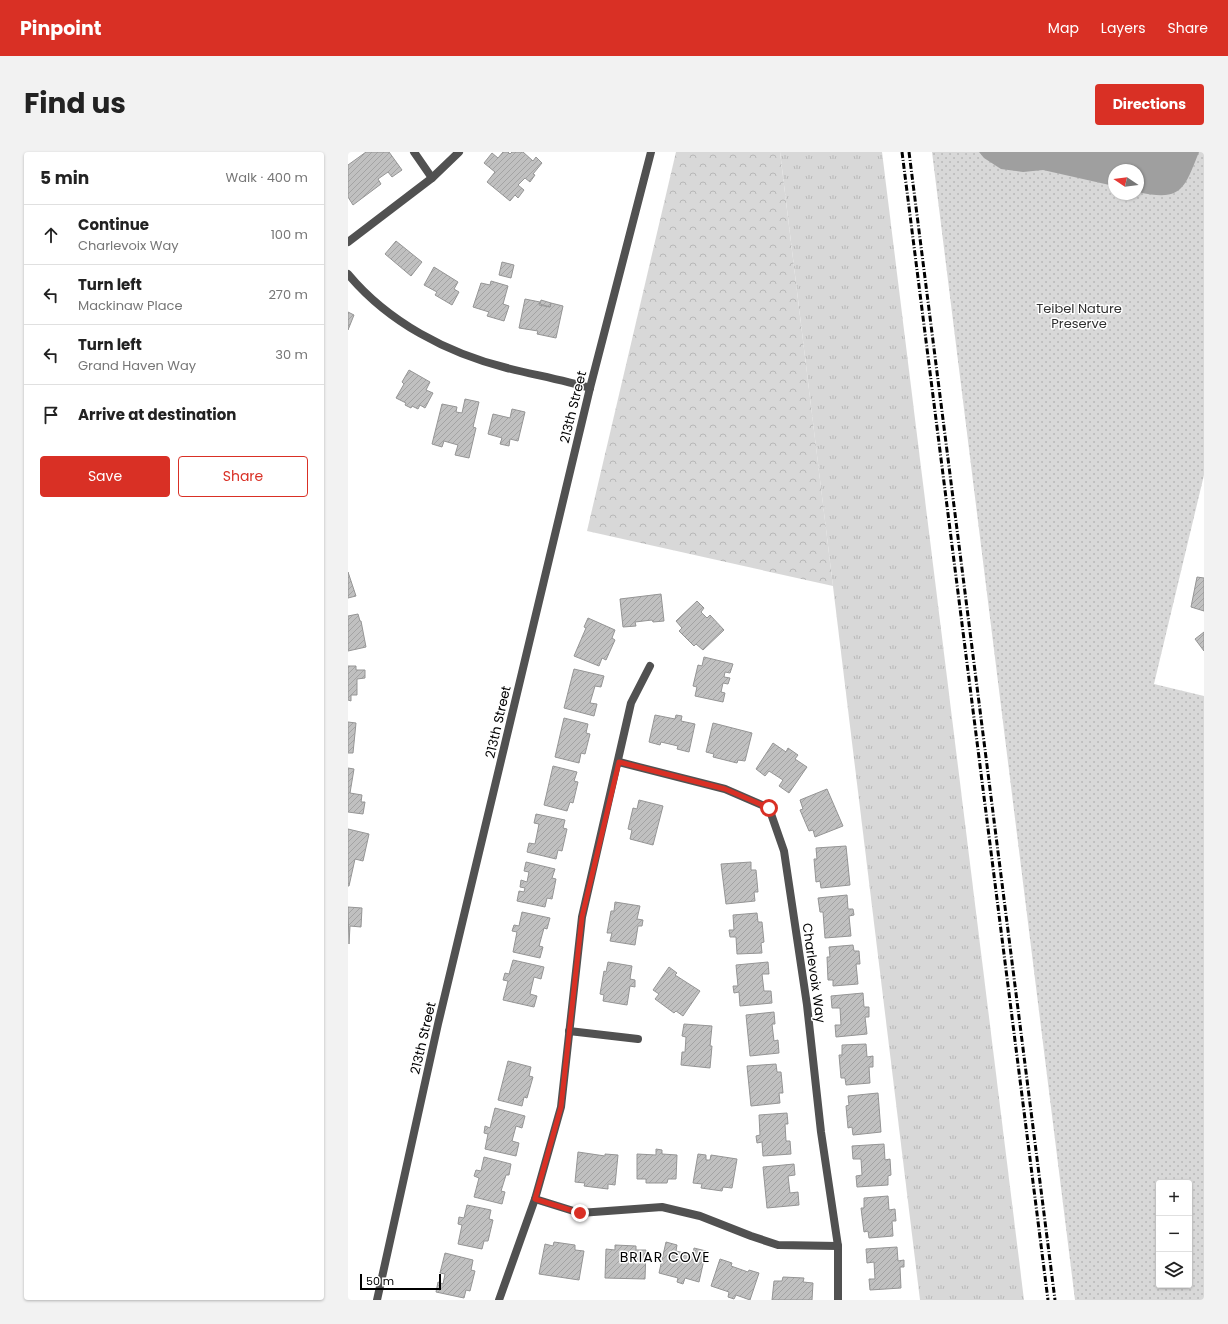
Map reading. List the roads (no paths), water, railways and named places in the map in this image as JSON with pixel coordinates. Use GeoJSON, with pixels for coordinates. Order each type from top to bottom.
{"type":"FeatureCollection","features":[{"type":"Feature","properties":{"kind":"street"},"geometry":{"type":"LineString","coordinates":[[414,152],[432,178]]}},
{"type":"Feature","properties":{"kind":"street"},"geometry":{"type":"LineString","coordinates":[[348,242],[432,178],[459,152]]}},
{"type":"Feature","properties":{"kind":"street","name":"213th Street"},"geometry":{"type":"LineString","coordinates":[[377,1300],[438,1024],[590,388],[651,152]]}},
{"type":"Feature","properties":{"kind":"street"},"geometry":{"type":"LineString","coordinates":[[348,274],[359,288],[382,307],[408,326],[436,342],[468,356],[500,366],[590,388]]}},
{"type":"Feature","properties":{"kind":"street"},"geometry":{"type":"LineString","coordinates":[[499,1300],[535,1199],[561,1107],[582,917],[619,762],[631,703],[650,666]]}},
{"type":"Feature","properties":{"kind":"street","name":"Charlevoix Way"},"geometry":{"type":"LineString","coordinates":[[619,762],[725,789],[769,808],[784,851],[807,1005],[821,1132],[838,1246],[838,1300]]}},
{"type":"Feature","properties":{"kind":"street"},"geometry":{"type":"LineString","coordinates":[[569,1031],[638,1039]]}},
{"type":"Feature","properties":{"kind":"street"},"geometry":{"type":"LineString","coordinates":[[535,1199],[580,1213],[662,1207],[700,1216],[778,1245],[838,1246]]}},
{"type":"Feature","properties":{"kind":"railway"},"geometry":{"type":"LineString","coordinates":[[902,152],[1048,1300]]}},
{"type":"Feature","properties":{"kind":"railway"},"geometry":{"type":"LineString","coordinates":[[909,152],[1055,1300]]}},
{"type":"Feature","properties":{"kind":"district","name":"BRIAR COVE"},"geometry":{"type":"Point","coordinates":[665,1257]}},
{"type":"Feature","properties":{"kind":"park label","name":"Teibel Nature Preserve"},"geometry":{"type":"Point","coordinates":[1079,316]}}]}
